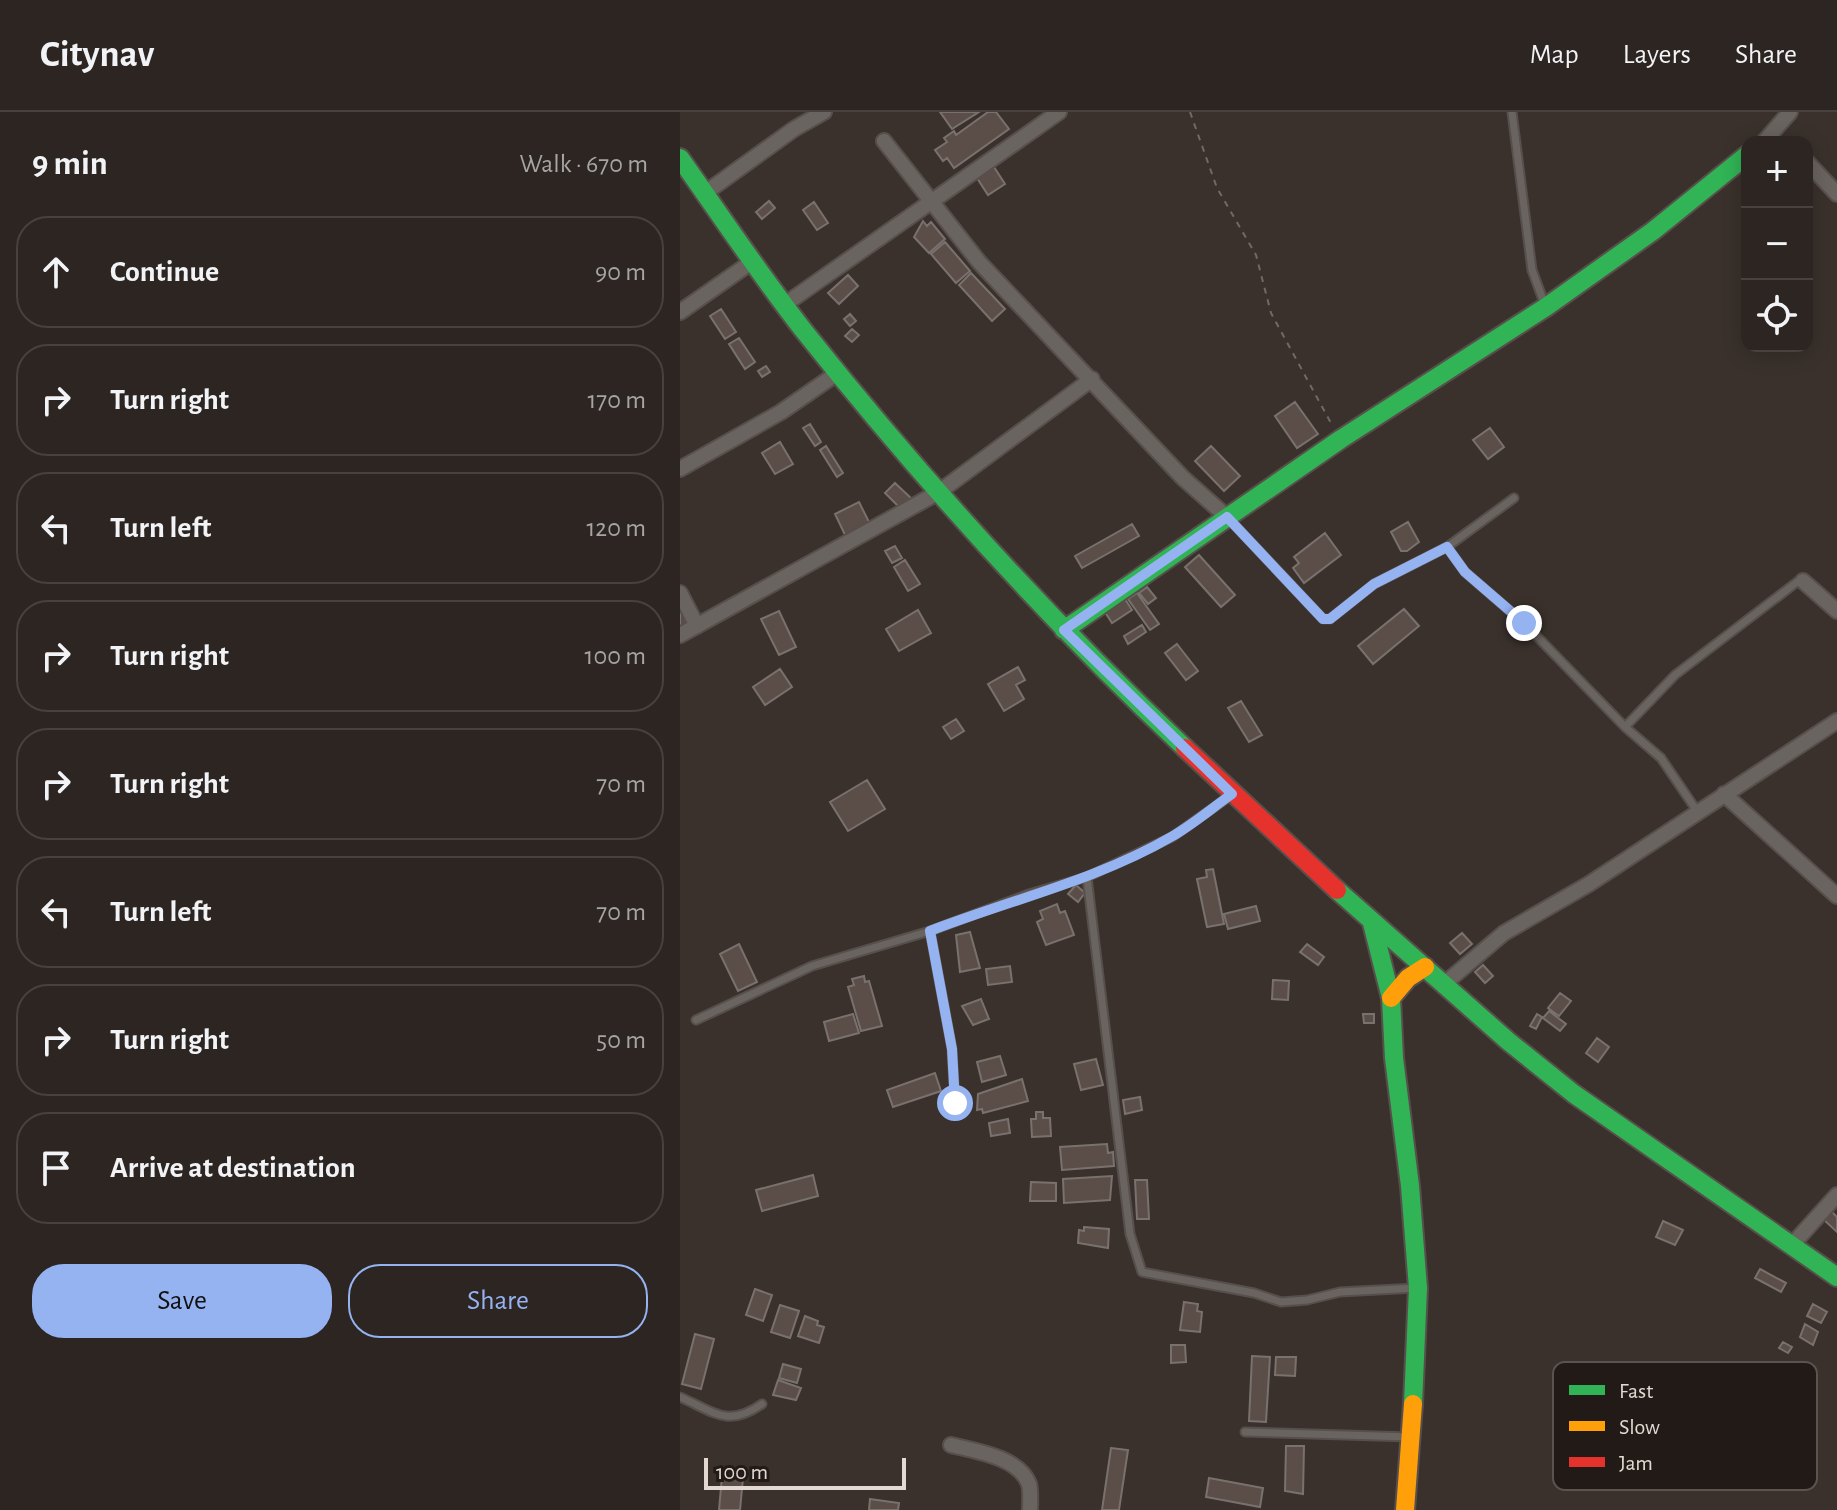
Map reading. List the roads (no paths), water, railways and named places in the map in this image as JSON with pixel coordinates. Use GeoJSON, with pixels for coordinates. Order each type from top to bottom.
{"type":"FeatureCollection","features":[{"type":"Feature","properties":{"kind":"main road"},"geometry":{"type":"LineString","coordinates":[[680,158],[784,305],[939,492],[1064,630],[1232,794],[1443,985],[1583,1100],[1837,1277]]}},
{"type":"Feature","properties":{"kind":"main road"},"geometry":{"type":"LineString","coordinates":[[1064,630],[1341,439],[1546,307],[1653,231],[1741,160]]}},
{"type":"Feature","properties":{"kind":"main road"},"geometry":{"type":"LineString","coordinates":[[1372,923],[1391,998],[1394,1058],[1410,1186],[1418,1288],[1412,1437],[1405,1510]]}},
{"type":"Feature","properties":{"kind":"main road"},"geometry":{"type":"LineString","coordinates":[[1391,998],[1408,978],[1425,967]]}},
{"type":"Feature","properties":{"kind":"street"},"geometry":{"type":"LineString","coordinates":[[705,193],[794,129],[824,112]]}},
{"type":"Feature","properties":{"kind":"street"},"geometry":{"type":"LineString","coordinates":[[784,305],[1059,112]]}},
{"type":"Feature","properties":{"kind":"street"},"geometry":{"type":"LineString","coordinates":[[1775,136],[1790,112]]}},
{"type":"Feature","properties":{"kind":"street"},"geometry":{"type":"LineString","coordinates":[[884,141],[979,262],[1183,478],[1227,517]]}},
{"type":"Feature","properties":{"kind":"street"},"geometry":{"type":"LineString","coordinates":[[1813,168],[1837,194]]}},
{"type":"Feature","properties":{"kind":"street"},"geometry":{"type":"LineString","coordinates":[[680,312],[753,261]]}},
{"type":"Feature","properties":{"kind":"street"},"geometry":{"type":"LineString","coordinates":[[680,469],[781,412],[839,372]]}},
{"type":"Feature","properties":{"kind":"street"},"geometry":{"type":"LineString","coordinates":[[680,635],[939,492],[1092,379]]}},
{"type":"Feature","properties":{"kind":"street"},"geometry":{"type":"LineString","coordinates":[[1803,581],[1837,611]]}},
{"type":"Feature","properties":{"kind":"street"},"geometry":{"type":"LineString","coordinates":[[680,593],[697,626]]}},
{"type":"Feature","properties":{"kind":"street"},"geometry":{"type":"LineString","coordinates":[[1443,985],[1504,933],[1589,884],[1837,721]]}},
{"type":"Feature","properties":{"kind":"street"},"geometry":{"type":"LineString","coordinates":[[1724,794],[1837,896]]}},
{"type":"Feature","properties":{"kind":"street"},"geometry":{"type":"LineString","coordinates":[[1791,1246],[1837,1195]]}},
{"type":"Feature","properties":{"kind":"street"},"geometry":{"type":"LineString","coordinates":[[951,1445],[1000,1459],[1021,1473],[1029,1485],[1030,1510]]}},
{"type":"Feature","properties":{"kind":"lane"},"geometry":{"type":"LineString","coordinates":[[1512,112],[1532,270],[1546,307]]}},
{"type":"Feature","properties":{"kind":"lane"},"geometry":{"type":"LineString","coordinates":[[1227,517],[1323,619],[1330,619],[1399,568],[1447,547],[1514,498]]}},
{"type":"Feature","properties":{"kind":"lane"},"geometry":{"type":"LineString","coordinates":[[1447,547],[1465,572],[1524,623],[1625,727],[1661,758],[1697,811]]}},
{"type":"Feature","properties":{"kind":"lane"},"geometry":{"type":"LineString","coordinates":[[1625,727],[1675,675],[1776,597],[1803,581]]}},
{"type":"Feature","properties":{"kind":"lane"},"geometry":{"type":"LineString","coordinates":[[696,1020],[812,966],[930,931],[1029,894],[1087,877],[1172,837],[1232,794]]}},
{"type":"Feature","properties":{"kind":"lane"},"geometry":{"type":"LineString","coordinates":[[1087,877],[1130,1234],[1142,1272],[1254,1293],[1281,1302],[1340,1292],[1418,1288]]}},
{"type":"Feature","properties":{"kind":"lane"},"geometry":{"type":"LineString","coordinates":[[930,931],[952,1049],[955,1103]]}},
{"type":"Feature","properties":{"kind":"lane"},"geometry":{"type":"LineString","coordinates":[[680,1397],[727,1417],[740,1418],[762,1404]]}},
{"type":"Feature","properties":{"kind":"lane"},"geometry":{"type":"LineString","coordinates":[[1245,1432],[1412,1437]]}}]}
